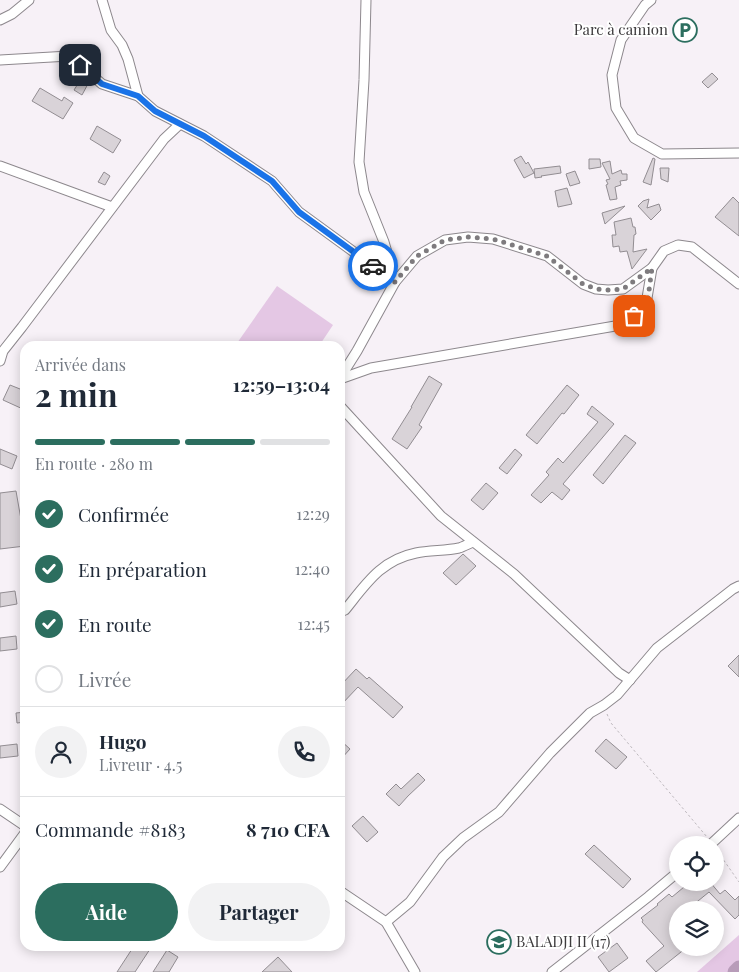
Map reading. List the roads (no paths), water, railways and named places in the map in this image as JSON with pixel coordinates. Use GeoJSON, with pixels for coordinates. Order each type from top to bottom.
{"type":"FeatureCollection","features":[{"type":"Feature","properties":{"kind":"street"},"geometry":{"type":"LineString","coordinates":[[0,20],[12,14],[29,0]]}},
{"type":"Feature","properties":{"kind":"street"},"geometry":{"type":"LineString","coordinates":[[102,0],[111,30],[122,45],[128,59],[138,96]]}},
{"type":"Feature","properties":{"kind":"street"},"geometry":{"type":"LineString","coordinates":[[366,0],[359,162],[364,192],[384,242],[392,280]]}},
{"type":"Feature","properties":{"kind":"street"},"geometry":{"type":"LineString","coordinates":[[651,0],[644,6],[621,40],[612,75],[616,108],[634,138],[662,154],[739,153]]}},
{"type":"Feature","properties":{"kind":"street"},"geometry":{"type":"LineString","coordinates":[[0,60],[69,56],[102,84],[138,96],[155,111],[204,136],[272,181],[299,212],[392,280]]}},
{"type":"Feature","properties":{"kind":"street"},"geometry":{"type":"LineString","coordinates":[[0,361],[3,351],[112,207],[164,139],[180,124]]}},
{"type":"Feature","properties":{"kind":"street"},"geometry":{"type":"LineString","coordinates":[[0,166],[112,207]]}},
{"type":"Feature","properties":{"kind":"street"},"geometry":{"type":"LineString","coordinates":[[345,370],[357,351],[392,280],[417,256],[445,240],[468,237],[493,239],[547,256],[583,284],[596,289],[608,290],[623,289],[652,268],[664,251],[678,245],[692,248],[739,284]]}},
{"type":"Feature","properties":{"kind":"street"},"geometry":{"type":"LineString","coordinates":[[345,376],[371,368],[621,325],[634,316],[648,298],[652,268]]}},
{"type":"Feature","properties":{"kind":"street"},"geometry":{"type":"LineString","coordinates":[[345,411],[441,516],[514,574],[619,674],[630,680]]}},
{"type":"Feature","properties":{"kind":"street"},"geometry":{"type":"LineString","coordinates":[[345,610],[374,574],[401,557],[415,553],[460,548],[473,542]]}},
{"type":"Feature","properties":{"kind":"street"},"geometry":{"type":"LineString","coordinates":[[386,922],[410,902],[443,856],[463,838],[499,812],[550,753],[590,713],[617,696],[657,648],[739,586]]}},
{"type":"Feature","properties":{"kind":"street"},"geometry":{"type":"LineString","coordinates":[[0,808],[20,822]]}},
{"type":"Feature","properties":{"kind":"street"},"geometry":{"type":"LineString","coordinates":[[721,836],[739,818]]}},
{"type":"Feature","properties":{"kind":"street"},"geometry":{"type":"LineString","coordinates":[[0,867],[20,840]]}},
{"type":"Feature","properties":{"kind":"street"},"geometry":{"type":"LineString","coordinates":[[552,972],[669,880]]}},
{"type":"Feature","properties":{"kind":"street"},"geometry":{"type":"LineString","coordinates":[[345,894],[386,922],[415,972]]}},
{"type":"Feature","properties":{"kind":"waterway"},"geometry":{"type":"LineString","coordinates":[[735,972],[739,968]]}},
{"type":"Feature","properties":{"kind":"place","name":"Parc à camion"},"geometry":{"type":"Point","coordinates":[685,30]}},
{"type":"Feature","properties":{"kind":"place","name":"BALADJI II (17)"},"geometry":{"type":"Point","coordinates":[499,942]}}]}
